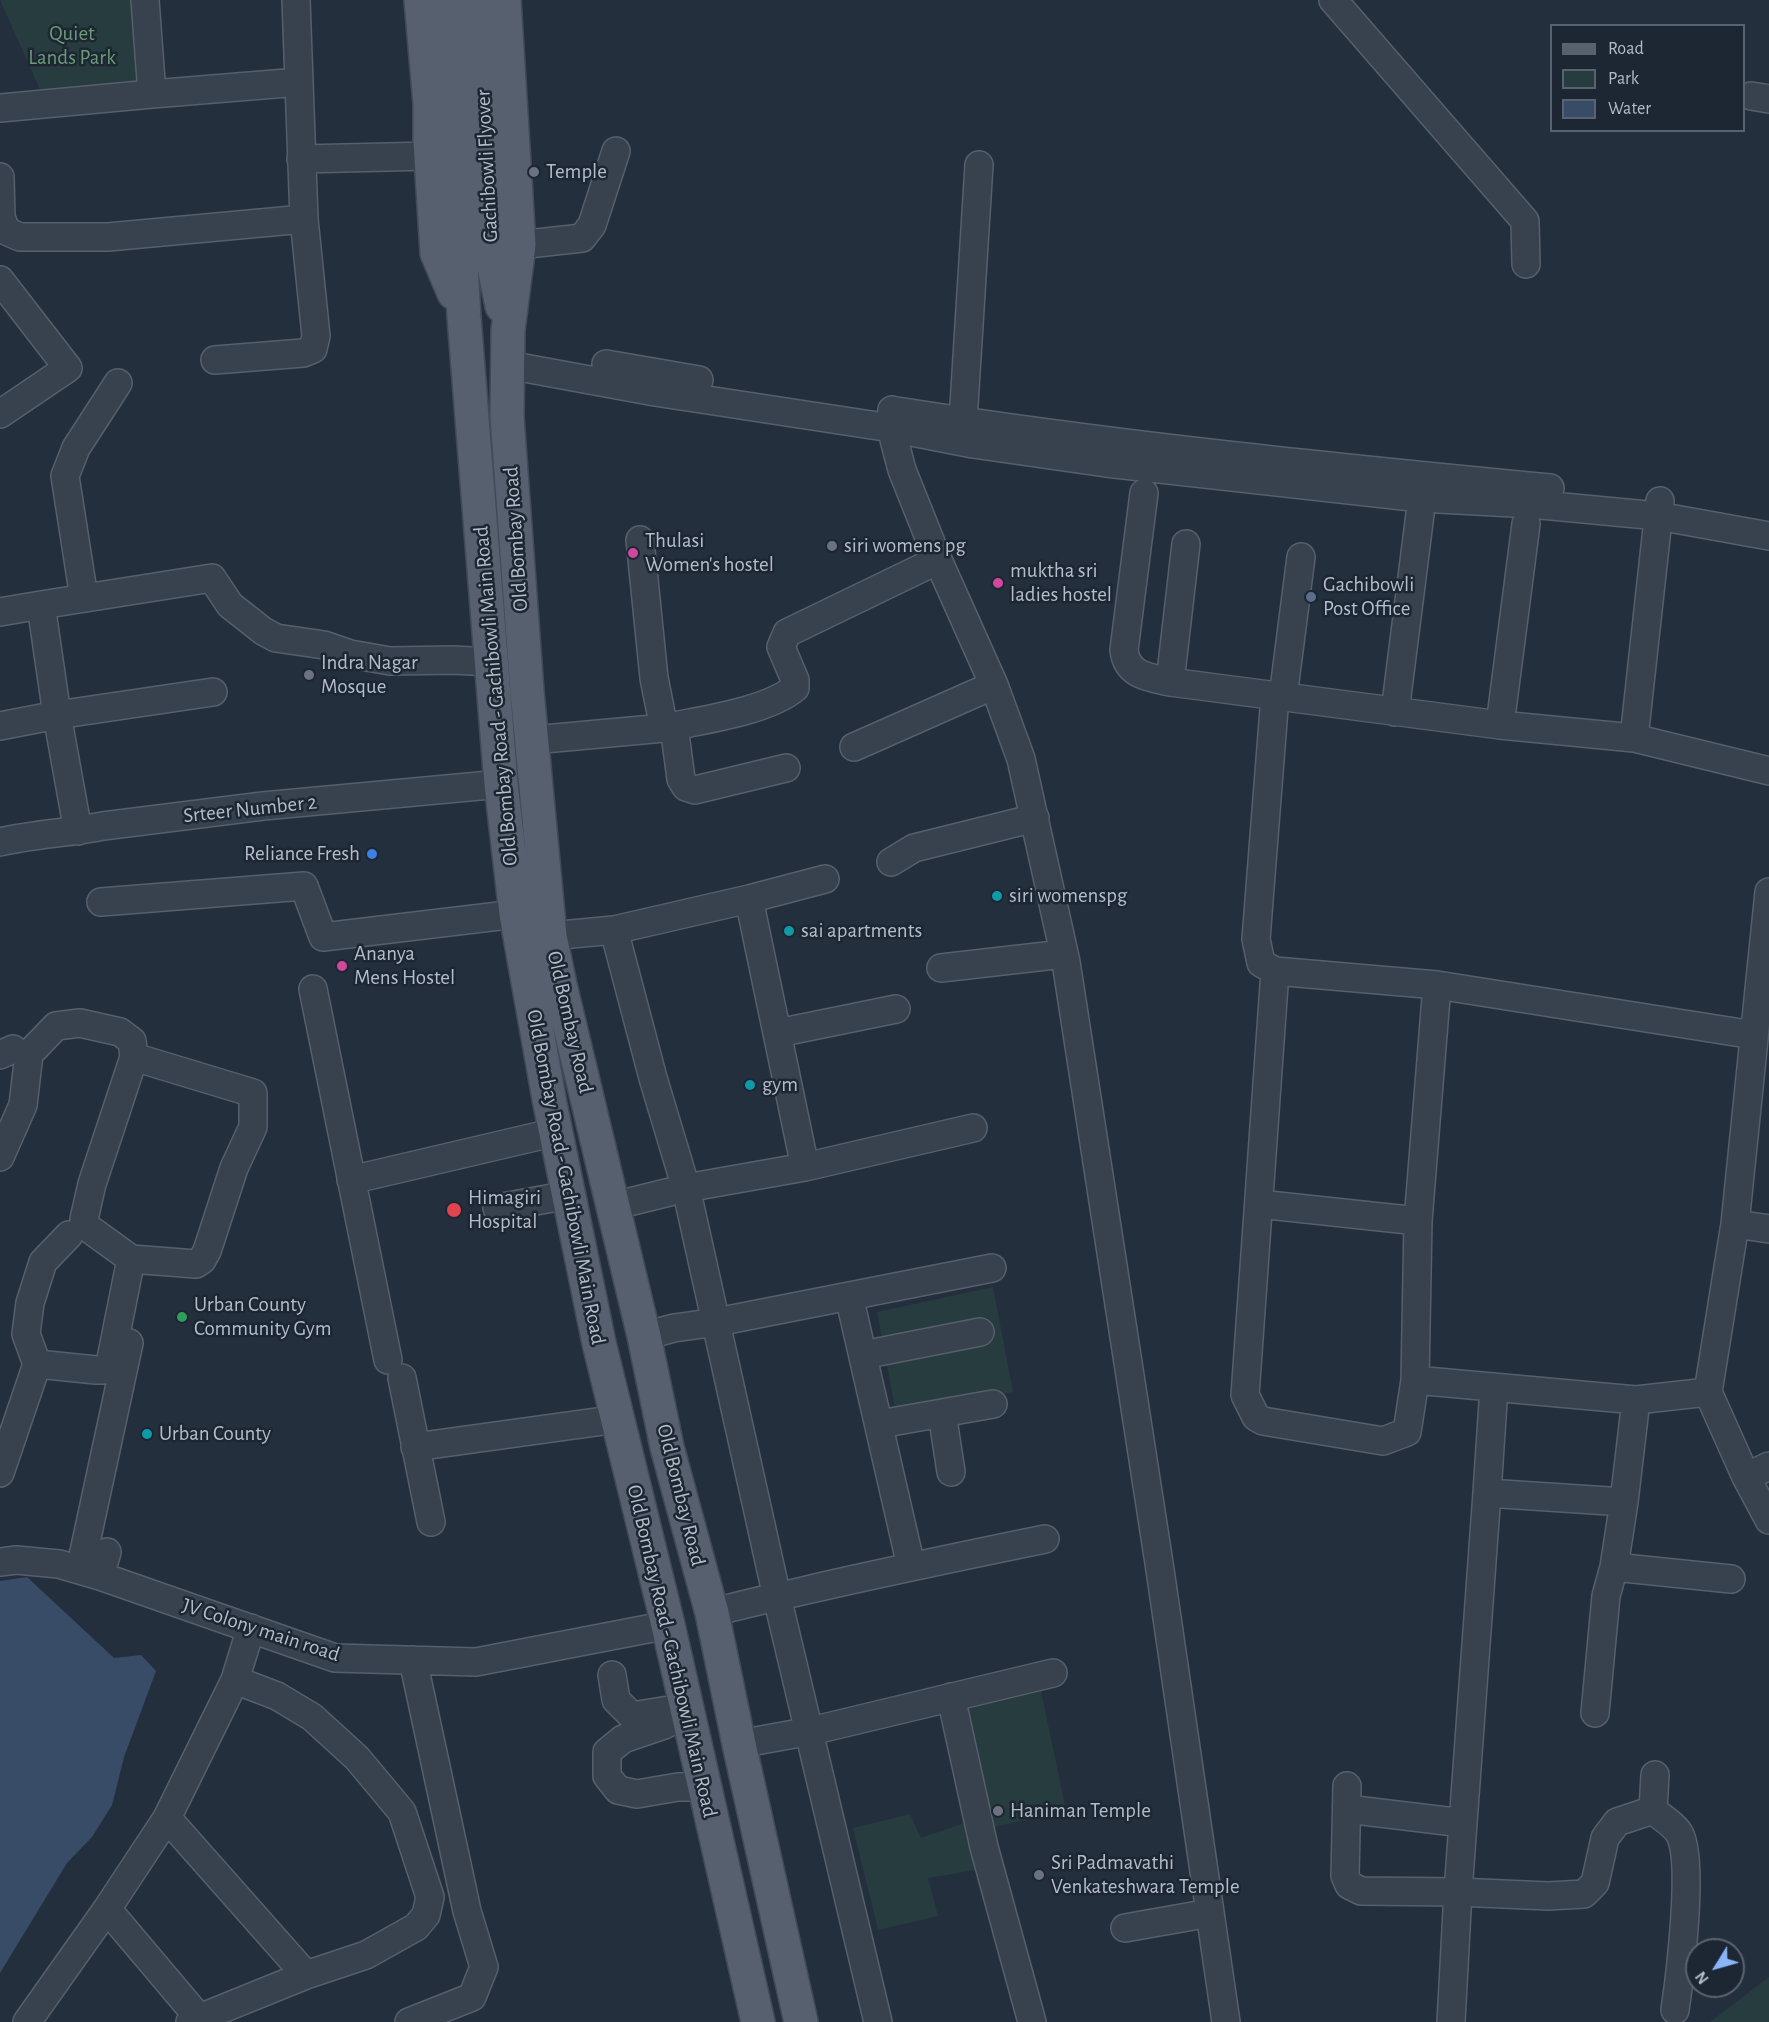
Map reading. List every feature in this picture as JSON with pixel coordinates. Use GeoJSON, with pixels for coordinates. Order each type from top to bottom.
{"type":"FeatureCollection","features":[{"type":"Feature","properties":{"kind":"main road"},"geometry":{"type":"LineString","coordinates":[[421,0],[430,104],[437,253],[464,317]]}},
{"type":"Feature","properties":{"kind":"main road","name":"Gachibowli Flyover"},"geometry":{"type":"LineString","coordinates":[[446,0],[490,254],[518,352]]}},
{"type":"Feature","properties":{"kind":"main road","name":"Gachibowli Flyover"},"geometry":{"type":"LineString","coordinates":[[464,317],[490,254],[477,0]]}},
{"type":"Feature","properties":{"kind":"main road"},"geometry":{"type":"LineString","coordinates":[[490,254],[504,0]]}},
{"type":"Feature","properties":{"kind":"main road","name":"Old Bombay Road - Gachibowli Main Road"},"geometry":{"type":"LineString","coordinates":[[464,317],[501,784],[516,914],[556,1132],[599,1343],[668,1625],[758,2022]]}},
{"type":"Feature","properties":{"kind":"main road","name":"Old Bombay Road"},"geometry":{"type":"LineString","coordinates":[[518,352],[507,417],[527,691],[550,936],[560,986],[614,1206],[659,1332],[667,1447],[712,1613],[801,2022]]}},
{"type":"Feature","properties":{"kind":"street"},"geometry":{"type":"LineString","coordinates":[[145,0],[152,94]]}},
{"type":"Feature","properties":{"kind":"street"},"geometry":{"type":"LineString","coordinates":[[215,360],[303,353],[312,349],[316,336],[304,219],[296,0]]}},
{"type":"Feature","properties":{"kind":"street"},"geometry":{"type":"LineString","coordinates":[[1333,0],[1525,221],[1526,264]]}},
{"type":"Feature","properties":{"kind":"street"},"geometry":{"type":"LineString","coordinates":[[0,108],[299,82]]}},
{"type":"Feature","properties":{"kind":"street"},"geometry":{"type":"LineString","coordinates":[[490,254],[582,238],[592,225],[616,151]]}},
{"type":"Feature","properties":{"kind":"street"},"geometry":{"type":"LineString","coordinates":[[301,159],[431,156]]}},
{"type":"Feature","properties":{"kind":"street"},"geometry":{"type":"LineString","coordinates":[[963,421],[979,165]]}},
{"type":"Feature","properties":{"kind":"street"},"geometry":{"type":"LineString","coordinates":[[0,177],[1,217],[6,231],[20,237],[108,237],[304,219]]}},
{"type":"Feature","properties":{"kind":"street"},"geometry":{"type":"LineString","coordinates":[[0,280],[68,368],[0,414]]}},
{"type":"Feature","properties":{"kind":"street"},"geometry":{"type":"LineString","coordinates":[[518,352],[603,373],[891,419],[963,421],[1313,465],[1603,493],[1769,536]]}},
{"type":"Feature","properties":{"kind":"street"},"geometry":{"type":"LineString","coordinates":[[84,598],[65,476],[76,448],[118,384]]}},
{"type":"Feature","properties":{"kind":"street"},"geometry":{"type":"LineString","coordinates":[[891,419],[973,444],[1106,463],[1421,498],[1659,508],[1769,518]]}},
{"type":"Feature","properties":{"kind":"street"},"geometry":{"type":"LineString","coordinates":[[891,419],[902,470],[938,560],[994,685],[1021,759],[1064,954],[1159,1563],[1226,2022]]}},
{"type":"Feature","properties":{"kind":"street"},"geometry":{"type":"LineString","coordinates":[[1144,493],[1124,650],[1125,659],[1138,675],[1170,682],[1500,725],[1634,738],[1769,771]]}},
{"type":"Feature","properties":{"kind":"street"},"geometry":{"type":"LineString","coordinates":[[1634,738],[1659,508]]}},
{"type":"Feature","properties":{"kind":"street"},"geometry":{"type":"LineString","coordinates":[[1395,711],[1420,514]]}},
{"type":"Feature","properties":{"kind":"street"},"geometry":{"type":"LineString","coordinates":[[1500,725],[1526,524]]}},
{"type":"Feature","properties":{"kind":"street"},"geometry":{"type":"LineString","coordinates":[[640,540],[654,678],[669,727],[681,779],[686,787],[695,789],[786,768]]}},
{"type":"Feature","properties":{"kind":"street"},"geometry":{"type":"LineString","coordinates":[[1170,682],[1186,544]]}},
{"type":"Feature","properties":{"kind":"street"},"geometry":{"type":"LineString","coordinates":[[1301,557],[1279,696],[1256,939],[1261,963],[1275,971],[1437,985],[1754,1035]]}},
{"type":"Feature","properties":{"kind":"street"},"geometry":{"type":"LineString","coordinates":[[533,741],[669,727],[754,708],[788,694],[795,688],[795,680],[781,647],[787,633],[938,560]]}},
{"type":"Feature","properties":{"kind":"street"},"geometry":{"type":"LineString","coordinates":[[0,612],[212,579],[230,605],[263,631],[276,638],[324,645],[350,654],[390,662],[453,660],[491,662]]}},
{"type":"Feature","properties":{"kind":"street"},"geometry":{"type":"LineString","coordinates":[[41,605],[57,715],[78,831]]}},
{"type":"Feature","properties":{"kind":"street"},"geometry":{"type":"LineString","coordinates":[[854,747],[994,685]]}},
{"type":"Feature","properties":{"kind":"street"},"geometry":{"type":"LineString","coordinates":[[0,726],[57,715],[213,692]]}},
{"type":"Feature","properties":{"kind":"street","name":"Srteer Number 2"},"geometry":{"type":"LineString","coordinates":[[0,842],[20,837],[78,831],[103,825],[263,806],[501,784]]}},
{"type":"Feature","properties":{"kind":"street"},"geometry":{"type":"LineString","coordinates":[[891,862],[914,848],[1035,818]]}},
{"type":"Feature","properties":{"kind":"street"},"geometry":{"type":"LineString","coordinates":[[550,936],[614,930],[825,879]]}},
{"type":"Feature","properties":{"kind":"street"},"geometry":{"type":"LineString","coordinates":[[101,902],[304,886],[323,937],[516,914]]}},
{"type":"Feature","properties":{"kind":"street"},"geometry":{"type":"LineString","coordinates":[[1769,892],[1735,1224],[1708,1392],[1758,1472],[1769,1520]]}},
{"type":"Feature","properties":{"kind":"street"},"geometry":{"type":"LineString","coordinates":[[749,899],[805,1167]]}},
{"type":"Feature","properties":{"kind":"street"},"geometry":{"type":"LineString","coordinates":[[614,930],[653,1078],[686,1188],[777,1597],[811,1731],[878,2022]]}},
{"type":"Feature","properties":{"kind":"street"},"geometry":{"type":"LineString","coordinates":[[941,968],[1064,954]]}},
{"type":"Feature","properties":{"kind":"street"},"geometry":{"type":"LineString","coordinates":[[1275,971],[1245,1395],[1256,1417],[1263,1421],[1383,1441],[1407,1432],[1415,1380],[1418,1221],[1437,985]]}},
{"type":"Feature","properties":{"kind":"street"},"geometry":{"type":"LineString","coordinates":[[313,989],[351,1180],[431,1522]]}},
{"type":"Feature","properties":{"kind":"street"},"geometry":{"type":"LineString","coordinates":[[778,1033],[896,1009]]}},
{"type":"Feature","properties":{"kind":"street"},"geometry":{"type":"LineString","coordinates":[[0,1157],[23,1105],[29,1054],[56,1026],[80,1023],[120,1032],[132,1041],[134,1057],[92,1184],[81,1228],[43,1262],[30,1303],[26,1334],[37,1364],[0,1473]]}},
{"type":"Feature","properties":{"kind":"street"},"geometry":{"type":"LineString","coordinates":[[81,1228],[131,1259],[196,1264],[202,1260],[207,1251],[234,1168],[253,1127],[254,1093],[134,1057]]}},
{"type":"Feature","properties":{"kind":"street"},"geometry":{"type":"LineString","coordinates":[[614,1206],[686,1188],[805,1167],[973,1128]]}},
{"type":"Feature","properties":{"kind":"street"},"geometry":{"type":"LineString","coordinates":[[351,1180],[556,1132]]}},
{"type":"Feature","properties":{"kind":"street"},"geometry":{"type":"LineString","coordinates":[[497,1208],[569,1195]]}},
{"type":"Feature","properties":{"kind":"street"},"geometry":{"type":"LineString","coordinates":[[1259,1204],[1418,1221]]}},
{"type":"Feature","properties":{"kind":"street"},"geometry":{"type":"LineString","coordinates":[[1735,1224],[1769,1229]]}},
{"type":"Feature","properties":{"kind":"street"},"geometry":{"type":"LineString","coordinates":[[37,1364],[103,1370],[110,1364],[131,1259]]}},
{"type":"Feature","properties":{"kind":"street"},"geometry":{"type":"LineString","coordinates":[[659,1332],[992,1268]]}},
{"type":"Feature","properties":{"kind":"street"},"geometry":{"type":"LineString","coordinates":[[849,1296],[911,1566]]}},
{"type":"Feature","properties":{"kind":"street"},"geometry":{"type":"LineString","coordinates":[[93,1562],[134,1323]]}},
{"type":"Feature","properties":{"kind":"street"},"geometry":{"type":"LineString","coordinates":[[863,1355],[980,1332]]}},
{"type":"Feature","properties":{"kind":"street"},"geometry":{"type":"LineString","coordinates":[[1415,1380],[1636,1400],[1708,1392]]}},
{"type":"Feature","properties":{"kind":"street"},"geometry":{"type":"LineString","coordinates":[[1451,2022],[1494,1387]]}},
{"type":"Feature","properties":{"kind":"street"},"geometry":{"type":"LineString","coordinates":[[1595,1713],[1606,1596],[1614,1567],[1624,1502],[1636,1400]]}},
{"type":"Feature","properties":{"kind":"street"},"geometry":{"type":"LineString","coordinates":[[880,1424],[993,1404]]}},
{"type":"Feature","properties":{"kind":"street"},"geometry":{"type":"LineString","coordinates":[[942,1413],[951,1472]]}},
{"type":"Feature","properties":{"kind":"street"},"geometry":{"type":"LineString","coordinates":[[415,1447],[618,1419]]}},
{"type":"Feature","properties":{"kind":"street"},"geometry":{"type":"LineString","coordinates":[[1487,1493],[1624,1502]]}},
{"type":"Feature","properties":{"kind":"street"},"geometry":{"type":"LineString","coordinates":[[712,1613],[753,1601],[1046,1539]]}},
{"type":"Feature","properties":{"kind":"street","name":"JV Colony main road"},"geometry":{"type":"LineString","coordinates":[[0,1563],[16,1560],[59,1564],[93,1562],[251,1628],[335,1658],[476,1662],[668,1625]]}},
{"type":"Feature","properties":{"kind":"street"},"geometry":{"type":"LineString","coordinates":[[1614,1567],[1731,1579]]}},
{"type":"Feature","properties":{"kind":"street"},"geometry":{"type":"LineString","coordinates":[[27,2022],[107,1910],[167,1818],[235,1680],[251,1628]]}},
{"type":"Feature","properties":{"kind":"street"},"geometry":{"type":"LineString","coordinates":[[409,2022],[471,1997],[484,1967],[467,1911],[413,1660]]}},
{"type":"Feature","properties":{"kind":"street"},"geometry":{"type":"LineString","coordinates":[[739,1744],[811,1731],[1053,1673]]}},
{"type":"Feature","properties":{"kind":"street"},"geometry":{"type":"LineString","coordinates":[[612,1675],[616,1700],[632,1716],[686,1710]]}},
{"type":"Feature","properties":{"kind":"street"},"geometry":{"type":"LineString","coordinates":[[107,1910],[195,2020],[306,1975],[366,1954],[416,1927],[426,1915],[430,1897],[402,1812],[357,1758],[312,1718],[277,1696],[235,1680]]}},
{"type":"Feature","properties":{"kind":"street"},"geometry":{"type":"LineString","coordinates":[[951,1697],[984,1847],[1032,2022]]}},
{"type":"Feature","properties":{"kind":"street"},"geometry":{"type":"LineString","coordinates":[[686,1710],[664,1725],[624,1739],[607,1752],[607,1776],[618,1790],[637,1794],[678,1787],[703,1786]]}},
{"type":"Feature","properties":{"kind":"street"},"geometry":{"type":"LineString","coordinates":[[1653,1810],[1655,1775]]}},
{"type":"Feature","properties":{"kind":"street"},"geometry":{"type":"LineString","coordinates":[[1463,1823],[1347,1797],[1345,1876],[1349,1885],[1360,1891],[1548,1896],[1584,1894],[1595,1883],[1605,1838],[1617,1822],[1653,1810]]}},
{"type":"Feature","properties":{"kind":"street"},"geometry":{"type":"LineString","coordinates":[[1653,1810],[1680,1834],[1686,1866],[1675,2010]]}},
{"type":"Feature","properties":{"kind":"street"},"geometry":{"type":"LineString","coordinates":[[167,1818],[306,1975]]}},
{"type":"Feature","properties":{"kind":"street"},"geometry":{"type":"LineString","coordinates":[[1125,1928],[1210,1913]]}},
{"type":"Feature","properties":{"kind":"green space","name":"Quiet Lands Park"},"geometry":{"type":"Polygon","coordinates":[[[0,0],[137,0],[143,87],[43,96],[0,0]]]}},
{"type":"Feature","properties":{"kind":"green space"},"geometry":{"type":"Polygon","coordinates":[[[993,1287],[1013,1392],[896,1413],[877,1312],[993,1287]]]}},
{"type":"Feature","properties":{"kind":"green space"},"geometry":{"type":"Polygon","coordinates":[[[1040,1686],[1066,1810],[991,1828],[967,1705],[1040,1686]]]}},
{"type":"Feature","properties":{"kind":"green space"},"geometry":{"type":"Polygon","coordinates":[[[910,1814],[921,1838],[964,1823],[975,1870],[928,1878],[938,1916],[878,1930],[853,1828],[910,1814]]]}},
{"type":"Feature","properties":{"kind":"green space"},"geometry":{"type":"Polygon","coordinates":[[[1769,1977],[1769,2022],[1710,2022],[1741,1998],[1745,1998],[1745,1995],[1769,1977]]]}},
{"type":"Feature","properties":{"kind":"water"},"geometry":{"type":"Polygon","coordinates":[[[27,1577],[114,1658],[141,1655],[156,1671],[124,1757],[112,1805],[92,1837],[67,1863],[0,1973],[0,1581],[27,1577]]]}},
{"type":"Feature","properties":{"kind":"place","name":"Temple"},"geometry":{"type":"Point","coordinates":[534,172]}},
{"type":"Feature","properties":{"kind":"place","name":"siri womens pg"},"geometry":{"type":"Point","coordinates":[832,546]}},
{"type":"Feature","properties":{"kind":"place","name":"Thulasi Women's hostel"},"geometry":{"type":"Point","coordinates":[633,553]}},
{"type":"Feature","properties":{"kind":"place","name":"muktha sri ladies hostel"},"geometry":{"type":"Point","coordinates":[998,583]}},
{"type":"Feature","properties":{"kind":"place","name":"Gachibowli Post Office"},"geometry":{"type":"Point","coordinates":[1311,597]}},
{"type":"Feature","properties":{"kind":"place","name":"Indra Nagar Mosque"},"geometry":{"type":"Point","coordinates":[309,675]}},
{"type":"Feature","properties":{"kind":"place","name":"Reliance Fresh"},"geometry":{"type":"Point","coordinates":[372,854]}},
{"type":"Feature","properties":{"kind":"place","name":"siri womenspg"},"geometry":{"type":"Point","coordinates":[997,896]}},
{"type":"Feature","properties":{"kind":"place","name":"sai apartments"},"geometry":{"type":"Point","coordinates":[789,931]}},
{"type":"Feature","properties":{"kind":"place","name":"Ananya Mens Hostel"},"geometry":{"type":"Point","coordinates":[342,966]}},
{"type":"Feature","properties":{"kind":"place","name":"gym"},"geometry":{"type":"Point","coordinates":[750,1085]}},
{"type":"Feature","properties":{"kind":"place","name":"Himagiri Hospital"},"geometry":{"type":"Point","coordinates":[454,1210]}},
{"type":"Feature","properties":{"kind":"place","name":"Urban County Community Gym"},"geometry":{"type":"Point","coordinates":[182,1317]}},
{"type":"Feature","properties":{"kind":"place","name":"Urban County"},"geometry":{"type":"Point","coordinates":[147,1434]}},
{"type":"Feature","properties":{"kind":"place","name":"Haniman Temple"},"geometry":{"type":"Point","coordinates":[998,1811]}},
{"type":"Feature","properties":{"kind":"place","name":"Sri Padmavathi Venkateshwara Temple"},"geometry":{"type":"Point","coordinates":[1039,1875]}}]}
